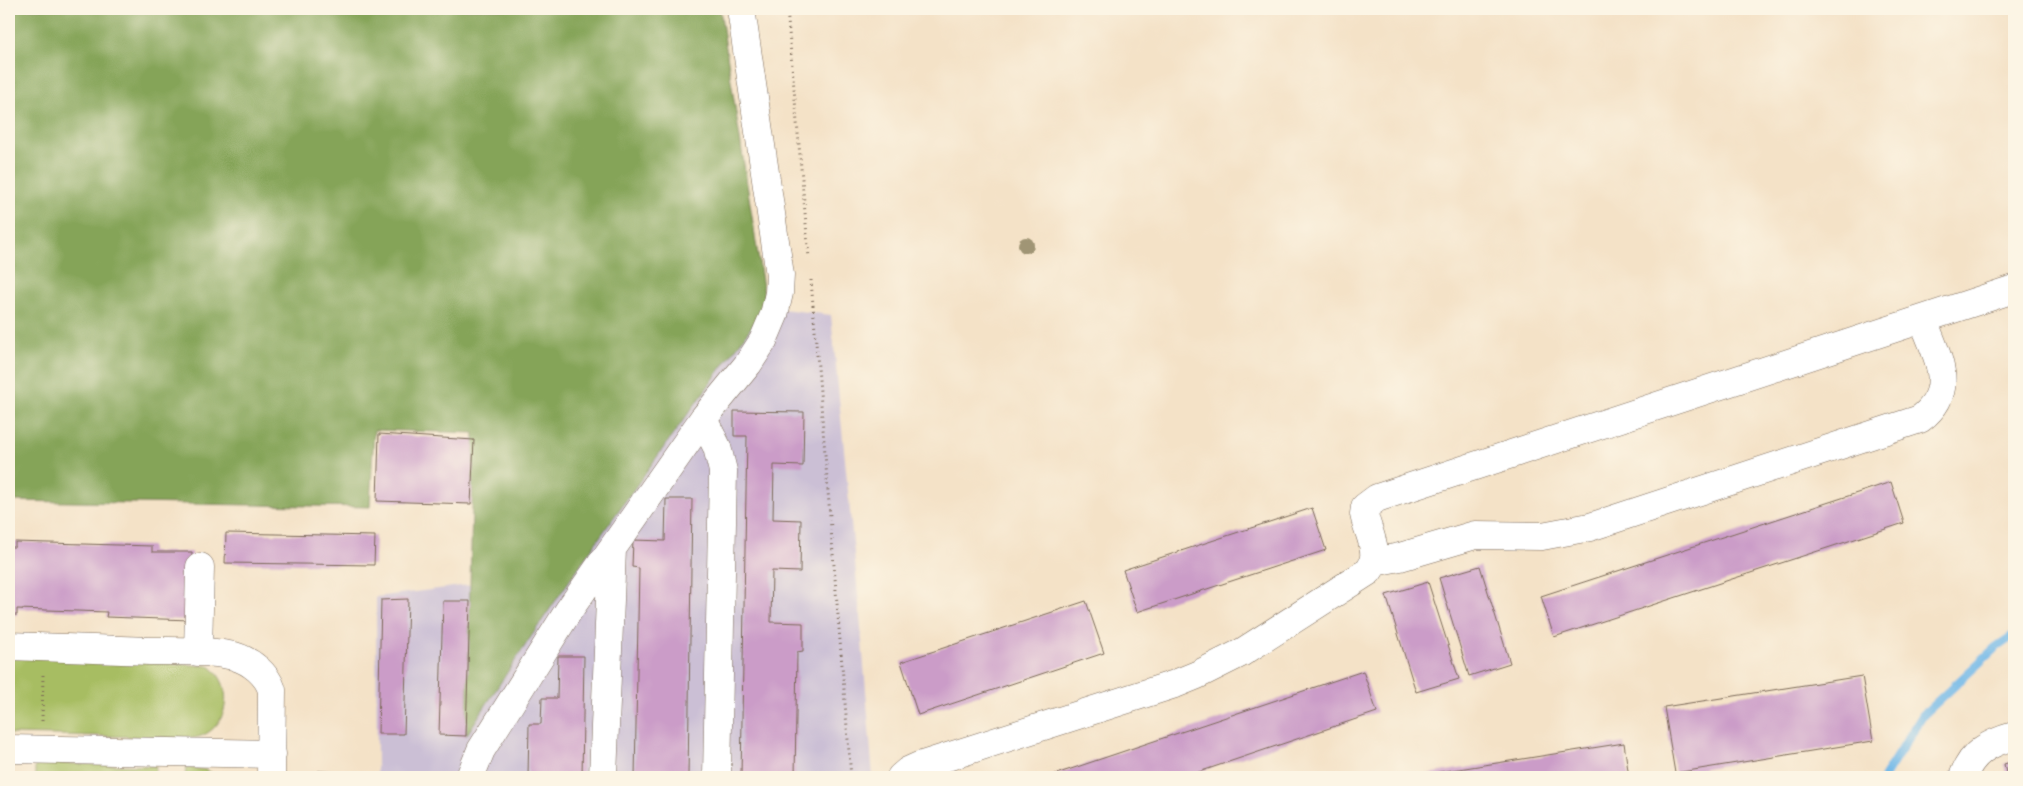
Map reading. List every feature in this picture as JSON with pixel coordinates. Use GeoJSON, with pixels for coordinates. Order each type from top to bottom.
{"type":"FeatureCollection","features":[{"type":"Feature","properties":{"kind":"street"},"geometry":{"type":"LineString","coordinates":[[470,777],[481,750],[569,610],[703,419],[748,364],[763,341],[774,315],[779,292],[780,275],[742,9]]}},
{"type":"Feature","properties":{"kind":"street"},"geometry":{"type":"LineString","coordinates":[[901,777],[919,766],[1165,687],[1197,675],[1241,654],[1369,571],[1374,562],[1374,549],[1364,514],[1365,507],[1377,498],[2014,289]]}},
{"type":"Feature","properties":{"kind":"street"},"geometry":{"type":"LineString","coordinates":[[1374,562],[1400,557],[1475,535],[1542,536],[1590,527],[1920,419],[1936,405],[1942,387],[1940,366],[1923,319]]}},
{"type":"Feature","properties":{"kind":"street"},"geometry":{"type":"LineString","coordinates":[[703,419],[717,447],[723,471],[717,777]]}},
{"type":"Feature","properties":{"kind":"street"},"geometry":{"type":"LineString","coordinates":[[603,777],[612,549]]}},
{"type":"Feature","properties":{"kind":"street"},"geometry":{"type":"LineString","coordinates":[[198,652],[200,567]]}},
{"type":"Feature","properties":{"kind":"street"},"geometry":{"type":"LineString","coordinates":[[9,646],[198,652],[236,657],[255,667],[270,681],[273,701],[271,766],[41,749],[9,749]]}},
{"type":"Feature","properties":{"kind":"street"},"geometry":{"type":"LineString","coordinates":[[1963,777],[1967,766],[1975,754],[1988,745],[2014,736]]}},
{"type":"Feature","properties":{"kind":"path"},"geometry":{"type":"LineString","coordinates":[[787,9],[809,260]]}},
{"type":"Feature","properties":{"kind":"path"},"geometry":{"type":"LineString","coordinates":[[811,279],[851,777]]}},
{"type":"Feature","properties":{"kind":"path"},"geometry":{"type":"LineString","coordinates":[[41,749],[44,647]]}},
{"type":"Feature","properties":{"kind":"shaded area"},"geometry":{"type":"Polygon","coordinates":[[[766,307],[831,315],[859,604],[873,777],[377,777],[376,597],[477,584],[524,645],[611,519],[766,307]]]}},
{"type":"Feature","properties":{"kind":"green space"},"geometry":{"type":"Polygon","coordinates":[[[9,9],[720,9],[766,307],[575,572],[466,736],[474,433],[374,430],[370,507],[9,501],[9,9]]]}},
{"type":"Feature","properties":{"kind":"green space"},"geometry":{"type":"Polygon","coordinates":[[[9,654],[209,666],[218,675],[223,685],[226,696],[225,707],[215,727],[206,734],[194,738],[9,734],[9,654]]]}},
{"type":"Feature","properties":{"kind":"green space"},"geometry":{"type":"Polygon","coordinates":[[[38,763],[156,766],[155,777],[35,777],[35,766],[38,763]]]}},
{"type":"Feature","properties":{"kind":"green space"},"geometry":{"type":"Polygon","coordinates":[[[186,767],[207,770],[218,777],[185,777],[186,767]]]}},
{"type":"Feature","properties":{"kind":"building"},"geometry":{"type":"Polygon","coordinates":[[[734,411],[804,412],[803,466],[774,465],[773,519],[801,520],[800,572],[772,571],[771,622],[803,623],[803,651],[797,652],[795,777],[741,777],[747,436],[734,436],[734,411]]]}},
{"type":"Feature","properties":{"kind":"building"},"geometry":{"type":"Polygon","coordinates":[[[379,434],[474,440],[471,504],[377,501],[379,434]]]}},
{"type":"Feature","properties":{"kind":"building"},"geometry":{"type":"Polygon","coordinates":[[[1891,482],[1904,523],[1554,637],[1541,596],[1891,482]]]}},
{"type":"Feature","properties":{"kind":"building"},"geometry":{"type":"Polygon","coordinates":[[[666,499],[692,499],[688,777],[635,777],[639,568],[632,567],[633,540],[665,541],[666,499]]]}},
{"type":"Feature","properties":{"kind":"building"},"geometry":{"type":"Polygon","coordinates":[[[1312,508],[1326,550],[1137,612],[1123,570],[1312,508]]]}},
{"type":"Feature","properties":{"kind":"building"},"geometry":{"type":"Polygon","coordinates":[[[226,533],[375,536],[374,565],[225,563],[226,533]]]}},
{"type":"Feature","properties":{"kind":"building"},"geometry":{"type":"Polygon","coordinates":[[[15,542],[152,546],[152,552],[192,552],[190,620],[106,617],[107,612],[17,609],[17,615],[9,615],[9,547],[15,547],[15,542]]]}},
{"type":"Feature","properties":{"kind":"building"},"geometry":{"type":"Polygon","coordinates":[[[1480,566],[1510,663],[1469,676],[1439,578],[1480,566]]]}},
{"type":"Feature","properties":{"kind":"building"},"geometry":{"type":"Polygon","coordinates":[[[1428,582],[1459,679],[1416,692],[1386,595],[1428,582]]]}},
{"type":"Feature","properties":{"kind":"building"},"geometry":{"type":"Polygon","coordinates":[[[408,599],[404,734],[378,734],[381,600],[408,599]]]}},
{"type":"Feature","properties":{"kind":"building"},"geometry":{"type":"Polygon","coordinates":[[[443,601],[470,601],[466,736],[439,735],[443,601]]]}},
{"type":"Feature","properties":{"kind":"building"},"geometry":{"type":"Polygon","coordinates":[[[1086,601],[1104,653],[918,715],[901,662],[1086,601]]]}},
{"type":"Feature","properties":{"kind":"building"},"geometry":{"type":"Polygon","coordinates":[[[558,656],[584,656],[582,777],[528,777],[529,724],[541,724],[542,698],[557,698],[558,656]]]}},
{"type":"Feature","properties":{"kind":"building"},"geometry":{"type":"Polygon","coordinates":[[[1363,671],[1377,712],[1184,777],[1047,777],[1363,671]]]}},
{"type":"Feature","properties":{"kind":"building"},"geometry":{"type":"Polygon","coordinates":[[[1862,676],[1873,741],[1675,773],[1664,707],[1862,676]]]}},
{"type":"Feature","properties":{"kind":"building"},"geometry":{"type":"Polygon","coordinates":[[[1624,743],[1629,777],[1428,777],[1427,774],[1624,743]]]}},
{"type":"Feature","properties":{"kind":"building"},"geometry":{"type":"Polygon","coordinates":[[[2014,761],[2014,777],[2007,777],[2004,764],[2014,761]]]}},
{"type":"Feature","properties":{"kind":"building"},"geometry":{"type":"Polygon","coordinates":[[[318,771],[348,772],[348,777],[318,777],[318,771]]]}},
{"type":"Feature","properties":{"kind":"waterway"},"geometry":{"type":"LineString","coordinates":[[1884,777],[1923,715],[1995,648],[2014,635]]}}]}
